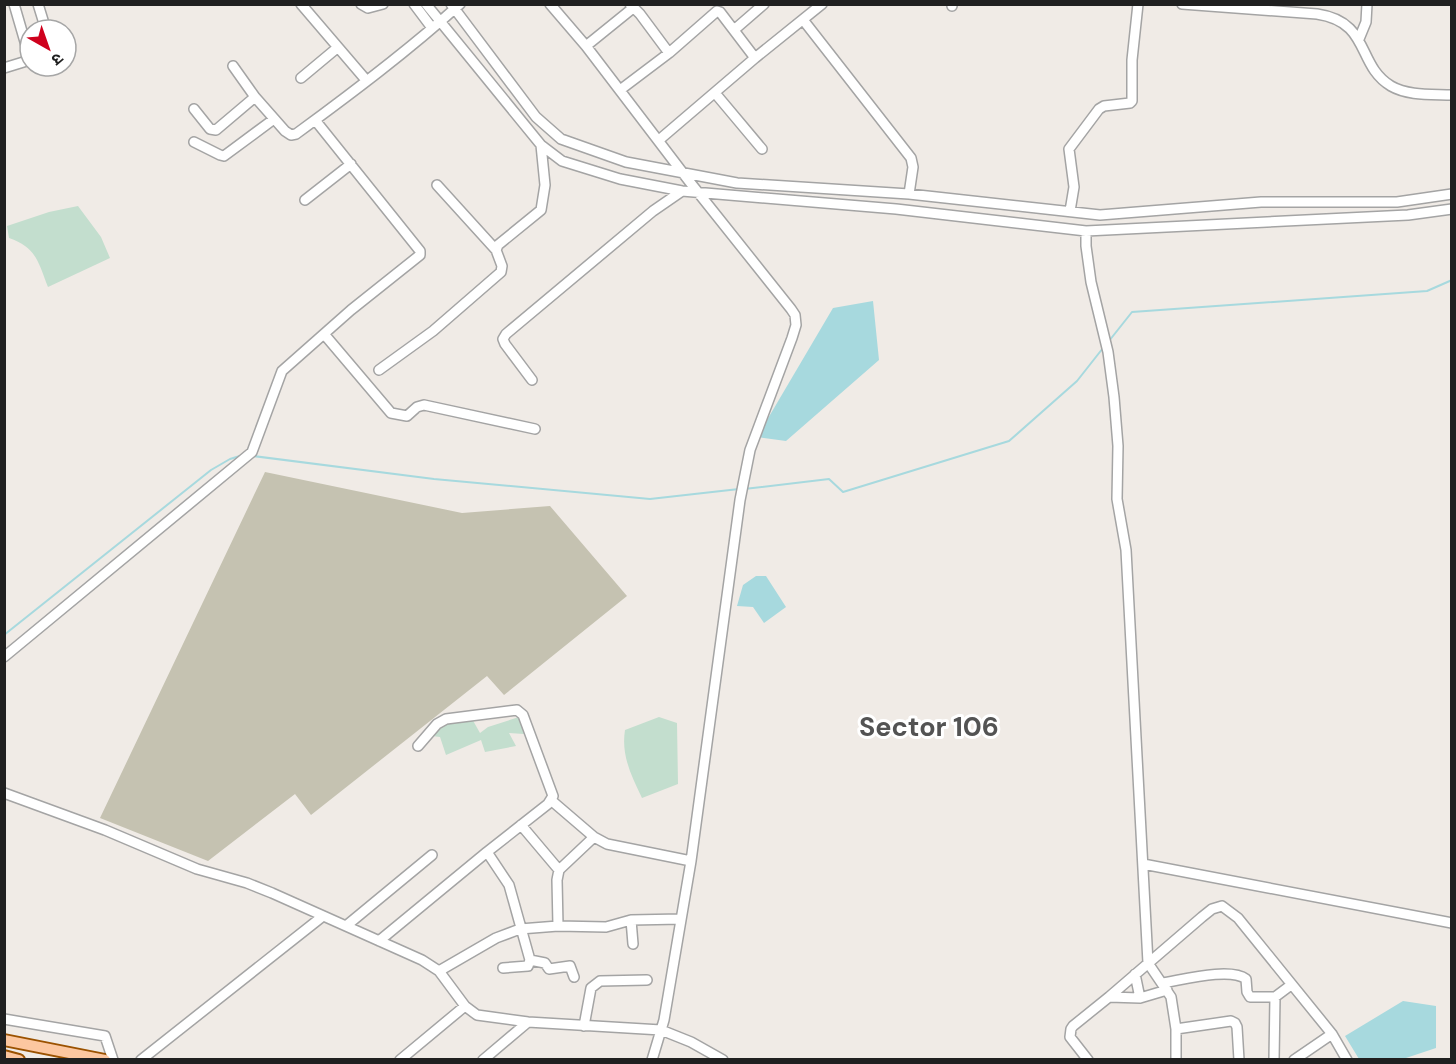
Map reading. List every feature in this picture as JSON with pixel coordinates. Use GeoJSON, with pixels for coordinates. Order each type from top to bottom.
{"type":"FeatureCollection","features":[{"type":"Feature","properties":{"kind":"main road"},"geometry":{"type":"LineString","coordinates":[[4,1040],[105,1059]]}},
{"type":"Feature","properties":{"kind":"main road"},"geometry":{"type":"LineString","coordinates":[[4,1056],[20,1059]]}},
{"type":"Feature","properties":{"kind":"street"},"geometry":{"type":"LineString","coordinates":[[4,6],[13,4],[18,20]]}},
{"type":"Feature","properties":{"kind":"street"},"geometry":{"type":"LineString","coordinates":[[302,4],[366,80]]}},
{"type":"Feature","properties":{"kind":"street"},"geometry":{"type":"LineString","coordinates":[[361,4],[368,8],[383,4]]}},
{"type":"Feature","properties":{"kind":"street"},"geometry":{"type":"LineString","coordinates":[[414,4],[436,25],[541,145],[562,161],[620,179],[681,191],[904,210],[1086,231],[1407,215],[1452,209]]}},
{"type":"Feature","properties":{"kind":"street"},"geometry":{"type":"LineString","coordinates":[[426,4],[436,25]]}},
{"type":"Feature","properties":{"kind":"street"},"geometry":{"type":"LineString","coordinates":[[550,4],[586,46],[776,288],[796,320],[792,338],[750,450],[742,487],[691,861],[661,1030],[652,1059]]}},
{"type":"Feature","properties":{"kind":"street"},"geometry":{"type":"LineString","coordinates":[[734,30],[764,4]]}},
{"type":"Feature","properties":{"kind":"street"},"geometry":{"type":"LineString","coordinates":[[659,141],[822,4]]}},
{"type":"Feature","properties":{"kind":"street"},"geometry":{"type":"LineString","coordinates":[[1070,212],[1074,187],[1070,149],[1104,106],[1132,102],[1132,60],[1138,4]]}},
{"type":"Feature","properties":{"kind":"street"},"geometry":{"type":"LineString","coordinates":[[1182,4],[1328,16],[1344,22],[1359,39],[1378,73],[1390,85],[1410,93],[1452,95]]}},
{"type":"Feature","properties":{"kind":"street"},"geometry":{"type":"LineString","coordinates":[[1359,39],[1366,22],[1367,4]]}},
{"type":"Feature","properties":{"kind":"street"},"geometry":{"type":"LineString","coordinates":[[232,66],[285,131],[291,135],[296,134],[332,109],[436,25],[455,6],[536,117],[554,135],[626,162],[685,175],[753,185],[909,194],[1111,215],[1261,202],[1397,202],[1452,194]]}},
{"type":"Feature","properties":{"kind":"street"},"geometry":{"type":"LineString","coordinates":[[586,46],[631,6],[640,14],[669,53]]}},
{"type":"Feature","properties":{"kind":"street"},"geometry":{"type":"LineString","coordinates":[[620,90],[669,53],[714,13],[720,12],[755,58]]}},
{"type":"Feature","properties":{"kind":"street"},"geometry":{"type":"LineString","coordinates":[[804,21],[911,158],[913,167],[909,194]]}},
{"type":"Feature","properties":{"kind":"street"},"geometry":{"type":"LineString","coordinates":[[301,78],[337,48]]}},
{"type":"Feature","properties":{"kind":"street"},"geometry":{"type":"LineString","coordinates":[[715,93],[762,149]]}},
{"type":"Feature","properties":{"kind":"street"},"geometry":{"type":"LineString","coordinates":[[194,109],[210,129],[216,130],[255,97]]}},
{"type":"Feature","properties":{"kind":"street"},"geometry":{"type":"LineString","coordinates":[[194,142],[224,156],[274,119]]}},
{"type":"Feature","properties":{"kind":"street"},"geometry":{"type":"LineString","coordinates":[[4,657],[252,452],[282,371],[421,253],[315,120]]}},
{"type":"Feature","properties":{"kind":"street"},"geometry":{"type":"LineString","coordinates":[[496,250],[498,245],[542,210],[545,185],[541,145]]}},
{"type":"Feature","properties":{"kind":"street"},"geometry":{"type":"LineString","coordinates":[[306,200],[351,164]]}},
{"type":"Feature","properties":{"kind":"street"},"geometry":{"type":"LineString","coordinates":[[379,370],[433,331],[501,272],[502,266],[496,250],[437,185]]}},
{"type":"Feature","properties":{"kind":"street"},"geometry":{"type":"LineString","coordinates":[[532,380],[505,344],[503,339],[506,334],[653,211],[681,191]]}},
{"type":"Feature","properties":{"kind":"street"},"geometry":{"type":"LineString","coordinates":[[1086,231],[1091,282],[1108,352],[1118,446],[1117,498],[1126,550],[1148,963],[1165,987],[1173,1005],[1176,1059]]}},
{"type":"Feature","properties":{"kind":"street"},"geometry":{"type":"LineString","coordinates":[[324,334],[391,413],[407,416],[424,405],[535,429]]}},
{"type":"Feature","properties":{"kind":"street"},"geometry":{"type":"LineString","coordinates":[[379,940],[552,801],[553,791],[523,714],[517,710],[446,719],[437,724],[418,746]]}},
{"type":"Feature","properties":{"kind":"street"},"geometry":{"type":"LineString","coordinates":[[4,793],[105,830],[197,869],[247,883],[422,960],[439,971],[465,1006],[477,1015],[528,1022],[661,1030],[691,1041],[723,1059]]}},
{"type":"Feature","properties":{"kind":"street"},"geometry":{"type":"LineString","coordinates":[[552,801],[594,837],[607,844],[691,861]]}},
{"type":"Feature","properties":{"kind":"street"},"geometry":{"type":"LineString","coordinates":[[520,825],[558,870]]}},
{"type":"Feature","properties":{"kind":"street"},"geometry":{"type":"LineString","coordinates":[[558,926],[558,870],[594,837]]}},
{"type":"Feature","properties":{"kind":"street"},"geometry":{"type":"LineString","coordinates":[[487,852],[509,885],[530,960],[528,966],[503,968]]}},
{"type":"Feature","properties":{"kind":"street"},"geometry":{"type":"LineString","coordinates":[[346,926],[432,855]]}},
{"type":"Feature","properties":{"kind":"street"},"geometry":{"type":"LineString","coordinates":[[1143,864],[1452,923]]}},
{"type":"Feature","properties":{"kind":"street"},"geometry":{"type":"LineString","coordinates":[[1088,1059],[1070,1037],[1071,1029],[1212,909],[1222,906],[1238,918],[1332,1034],[1347,1059]]}},
{"type":"Feature","properties":{"kind":"street"},"geometry":{"type":"LineString","coordinates":[[141,1059],[323,916]]}},
{"type":"Feature","properties":{"kind":"street"},"geometry":{"type":"LineString","coordinates":[[439,971],[496,938],[520,929],[558,926],[606,927],[631,920],[681,919]]}},
{"type":"Feature","properties":{"kind":"street"},"geometry":{"type":"LineString","coordinates":[[631,920],[633,944]]}},
{"type":"Feature","properties":{"kind":"street"},"geometry":{"type":"LineString","coordinates":[[530,960],[545,963],[549,969],[570,966],[574,977]]}},
{"type":"Feature","properties":{"kind":"street"},"geometry":{"type":"LineString","coordinates":[[1135,974],[1140,998]]}},
{"type":"Feature","properties":{"kind":"street"},"geometry":{"type":"LineString","coordinates":[[1109,997],[1140,998],[1165,987],[1220,974],[1242,976],[1246,979],[1247,992],[1250,997],[1275,997],[1292,985]]}},
{"type":"Feature","properties":{"kind":"street"},"geometry":{"type":"LineString","coordinates":[[584,1026],[591,988],[594,984],[600,981],[647,980]]}},
{"type":"Feature","properties":{"kind":"street"},"geometry":{"type":"LineString","coordinates":[[1274,1059],[1275,997]]}},
{"type":"Feature","properties":{"kind":"street"},"geometry":{"type":"LineString","coordinates":[[400,1059],[465,1006]]}},
{"type":"Feature","properties":{"kind":"street"},"geometry":{"type":"LineString","coordinates":[[4,1018],[105,1036],[113,1059]]}},
{"type":"Feature","properties":{"kind":"street"},"geometry":{"type":"LineString","coordinates":[[1176,1029],[1231,1021],[1237,1027],[1239,1059]]}},
{"type":"Feature","properties":{"kind":"street"},"geometry":{"type":"LineString","coordinates":[[483,1059],[528,1022]]}},
{"type":"Feature","properties":{"kind":"street"},"geometry":{"type":"LineString","coordinates":[[1294,1059],[1332,1034]]}},
{"type":"Feature","properties":{"kind":"shaded area"},"geometry":{"type":"Polygon","coordinates":[[[265,472],[462,513],[550,506],[627,596],[504,695],[487,676],[311,815],[295,794],[208,861],[100,818],[265,472]]]}},
{"type":"Feature","properties":{"kind":"green space"},"geometry":{"type":"Polygon","coordinates":[[[78,206],[101,237],[110,258],[48,287],[39,263],[31,251],[9,238],[7,226],[49,212],[78,206]]]}},
{"type":"Feature","properties":{"kind":"green space"},"geometry":{"type":"Polygon","coordinates":[[[471,717],[480,733],[488,727],[519,717],[524,734],[509,733],[516,746],[485,752],[481,740],[446,755],[440,737],[432,736],[441,724],[471,717]]]}},
{"type":"Feature","properties":{"kind":"green space"},"geometry":{"type":"Polygon","coordinates":[[[659,717],[677,723],[678,784],[642,798],[631,773],[624,748],[625,730],[659,717]]]}},
{"type":"Feature","properties":{"kind":"water"},"geometry":{"type":"Polygon","coordinates":[[[873,301],[879,360],[786,441],[757,437],[833,308],[873,301]]]}},
{"type":"Feature","properties":{"kind":"water"},"geometry":{"type":"Polygon","coordinates":[[[756,576],[766,576],[786,607],[764,623],[753,607],[737,606],[743,585],[756,576]]]}},
{"type":"Feature","properties":{"kind":"water"},"geometry":{"type":"Polygon","coordinates":[[[1403,1001],[1436,1006],[1436,1048],[1403,1059],[1359,1059],[1345,1036],[1403,1001]]]}},
{"type":"Feature","properties":{"kind":"waterway"},"geometry":{"type":"LineString","coordinates":[[1109,341],[1132,312],[1427,291],[1452,280]]}},
{"type":"Feature","properties":{"kind":"waterway"},"geometry":{"type":"LineString","coordinates":[[744,489],[829,479],[843,492],[1009,441],[1077,381],[1103,348]]}},
{"type":"Feature","properties":{"kind":"waterway"},"geometry":{"type":"LineString","coordinates":[[4,635],[211,470],[230,459],[243,455]]}},
{"type":"Feature","properties":{"kind":"waterway"},"geometry":{"type":"LineString","coordinates":[[253,456],[434,479],[650,499],[739,489]]}},
{"type":"Feature","properties":{"kind":"district","name":"Sector 106"},"geometry":{"type":"Point","coordinates":[929,727]}}]}
